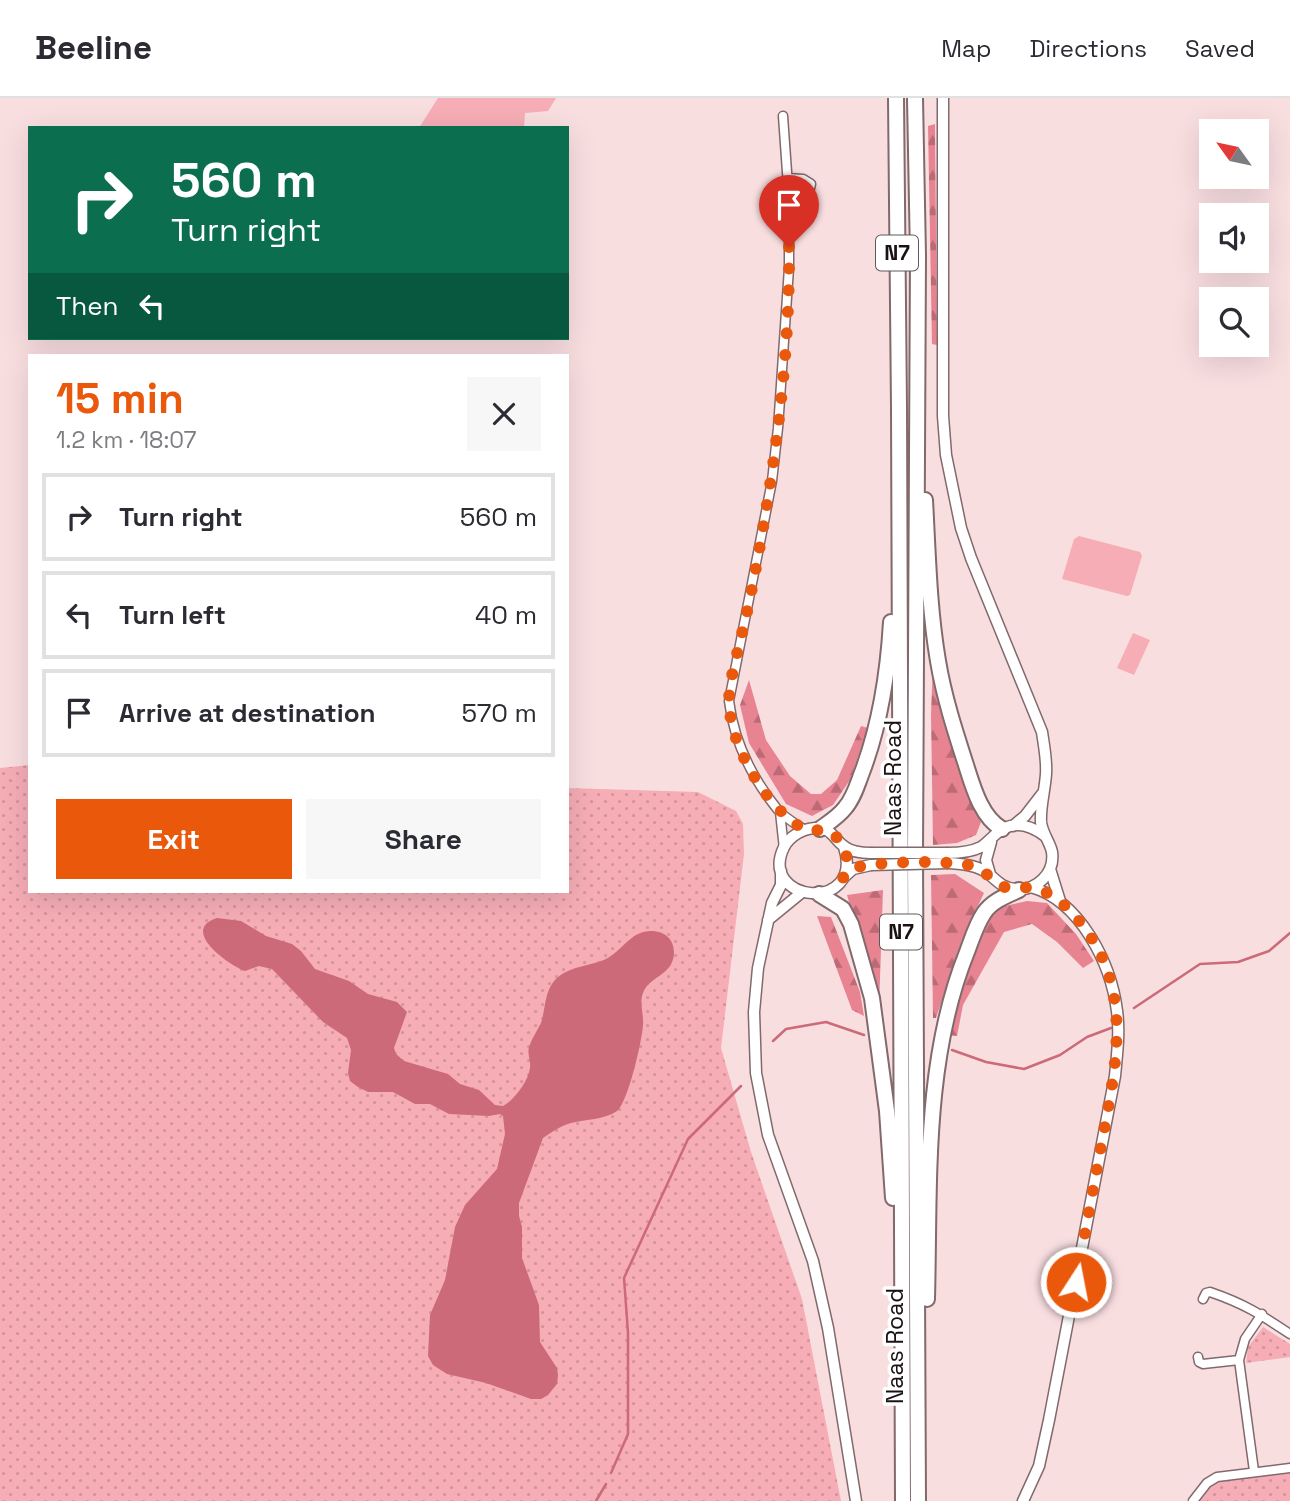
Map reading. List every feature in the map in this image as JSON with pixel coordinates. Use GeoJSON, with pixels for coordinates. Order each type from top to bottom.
{"type":"FeatureCollection","features":[{"type":"Feature","properties":{"kind":"highway","name":"Naas Road"},"geometry":{"type":"LineString","coordinates":[[896,98],[903,1501]]}},
{"type":"Feature","properties":{"kind":"highway","name":"Naas Road"},"geometry":{"type":"LineString","coordinates":[[915,98],[918,256],[915,884],[918,1501]]}},
{"type":"Feature","properties":{"kind":"highway","name":"N7"},"geometry":{"type":"LineString","coordinates":[[918,256],[923,465],[937,660],[951,718],[972,783],[991,822],[1002,832]]}},
{"type":"Feature","properties":{"kind":"highway","name":"N7"},"geometry":{"type":"LineString","coordinates":[[812,829],[845,809],[853,795],[872,743],[882,702],[893,596],[892,533],[899,408]]}},
{"type":"Feature","properties":{"kind":"highway","name":"N7"},"geometry":{"type":"LineString","coordinates":[[918,1454],[924,1396],[934,1106],[941,1046],[954,990],[977,927],[993,904],[1025,888]]}},
{"type":"Feature","properties":{"kind":"highway","name":"N7"},"geometry":{"type":"LineString","coordinates":[[819,894],[843,909],[851,924],[872,998],[879,1042],[895,1222],[902,1455]]}},
{"type":"Feature","properties":{"kind":"street"},"geometry":{"type":"LineString","coordinates":[[943,98],[943,415],[946,455],[955,503],[971,558],[1042,732],[1046,756],[1041,822],[1052,852],[1050,869],[1046,877],[1025,888]]}},
{"type":"Feature","properties":{"kind":"street"},"geometry":{"type":"LineString","coordinates":[[783,116],[789,205],[784,361],[772,481],[729,701],[732,725],[741,751],[780,812],[783,849],[781,885],[772,903],[761,944],[754,1012],[756,1073],[768,1135],[816,1275],[828,1328],[856,1501]]}},
{"type":"Feature","properties":{"kind":"street"},"geometry":{"type":"LineString","coordinates":[[787,178],[803,179],[811,184],[810,193],[803,200],[789,205]]}},
{"type":"Feature","properties":{"kind":"street"},"geometry":{"type":"LineString","coordinates":[[781,871],[788,884],[801,892],[819,894],[833,888],[853,869],[948,858],[979,848],[1026,816],[1044,791]]}},
{"type":"Feature","properties":{"kind":"street"},"geometry":{"type":"LineString","coordinates":[[780,812],[812,829],[834,835],[844,847],[847,862],[843,878]]}},
{"type":"Feature","properties":{"kind":"street"},"geometry":{"type":"LineString","coordinates":[[1045,836],[1030,827],[1002,832],[986,853],[987,868],[1000,884],[1025,888],[1060,901]]}},
{"type":"Feature","properties":{"kind":"street"},"geometry":{"type":"LineString","coordinates":[[783,849],[792,837],[812,829]]}},
{"type":"Feature","properties":{"kind":"street"},"geometry":{"type":"LineString","coordinates":[[844,847],[871,853],[948,858],[990,874]]}},
{"type":"Feature","properties":{"kind":"street"},"geometry":{"type":"LineString","coordinates":[[1023,1501],[1044,1448],[1117,1055],[1117,1013],[1107,972],[1090,938],[1060,901],[1050,869]]}},
{"type":"Feature","properties":{"kind":"street"},"geometry":{"type":"LineString","coordinates":[[768,920],[801,892]]}},
{"type":"Feature","properties":{"kind":"street"},"geometry":{"type":"LineString","coordinates":[[1203,1299],[1206,1293],[1210,1293],[1237,1301],[1262,1314],[1290,1334]]}},
{"type":"Feature","properties":{"kind":"street"},"geometry":{"type":"LineString","coordinates":[[1254,1471],[1239,1360],[1245,1339],[1262,1314]]}},
{"type":"Feature","properties":{"kind":"street"},"geometry":{"type":"LineString","coordinates":[[1198,1357],[1203,1364],[1239,1360]]}},
{"type":"Feature","properties":{"kind":"street"},"geometry":{"type":"LineString","coordinates":[[1194,1501],[1207,1483],[1217,1477],[1290,1468]]}},
{"type":"Feature","properties":{"kind":"shaded area"},"geometry":{"type":"Polygon","coordinates":[[[438,98],[556,98],[548,111],[525,113],[524,126],[420,126],[438,98]]]}},
{"type":"Feature","properties":{"kind":"shaded area"},"geometry":{"type":"Polygon","coordinates":[[[1079,536],[1140,552],[1142,556],[1130,595],[1062,579],[1074,539],[1079,536]]]}},
{"type":"Feature","properties":{"kind":"shaded area"},"geometry":{"type":"Polygon","coordinates":[[[1133,633],[1150,640],[1134,675],[1117,668],[1133,633]]]}},
{"type":"Feature","properties":{"kind":"shaded area"},"geometry":{"type":"Polygon","coordinates":[[[28,765],[28,893],[569,893],[569,788],[698,792],[736,811],[743,824],[744,854],[721,1048],[751,1152],[802,1299],[841,1501],[0,1501],[0,768],[28,765]]]}},
{"type":"Feature","properties":{"kind":"shaded area"},"geometry":{"type":"Polygon","coordinates":[[[217,918],[241,921],[266,936],[292,944],[315,969],[349,981],[368,994],[397,1002],[407,1012],[394,1048],[396,1054],[404,1061],[448,1074],[460,1084],[479,1090],[495,1105],[503,1106],[516,1095],[526,1079],[530,1068],[529,1047],[541,1023],[550,988],[557,978],[568,971],[606,959],[643,932],[660,932],[670,939],[674,948],[673,961],[643,993],[640,1044],[630,1084],[621,1105],[612,1114],[567,1124],[543,1138],[519,1203],[522,1258],[539,1305],[540,1342],[557,1368],[557,1384],[548,1395],[541,1399],[531,1399],[486,1383],[447,1374],[433,1365],[428,1356],[430,1315],[445,1280],[455,1227],[465,1205],[497,1169],[505,1134],[503,1116],[449,1114],[430,1104],[415,1104],[393,1092],[368,1092],[358,1087],[350,1081],[348,1073],[351,1050],[347,1038],[323,1022],[272,969],[259,966],[245,971],[211,947],[203,931],[207,923],[217,918]]]}},
{"type":"Feature","properties":{"kind":"shaded area"},"geometry":{"type":"Polygon","coordinates":[[[1263,1327],[1290,1344],[1290,1357],[1246,1363],[1248,1347],[1263,1327]]]}},
{"type":"Feature","properties":{"kind":"shaded area"},"geometry":{"type":"Polygon","coordinates":[[[1290,1472],[1290,1501],[1198,1501],[1212,1483],[1220,1480],[1290,1472]]]}},
{"type":"Feature","properties":{"kind":"green space"},"geometry":{"type":"Polygon","coordinates":[[[935,124],[937,345],[932,344],[928,126],[935,124]]]}},
{"type":"Feature","properties":{"kind":"green space"},"geometry":{"type":"Polygon","coordinates":[[[933,663],[965,786],[981,822],[976,835],[957,843],[933,845],[931,714],[933,663]]]}},
{"type":"Feature","properties":{"kind":"green space"},"geometry":{"type":"Polygon","coordinates":[[[749,680],[766,740],[790,776],[811,794],[821,794],[837,780],[861,726],[868,728],[850,780],[833,805],[812,816],[786,804],[749,743],[740,705],[749,680]]]}},
{"type":"Feature","properties":{"kind":"green space"},"geometry":{"type":"Polygon","coordinates":[[[955,874],[984,893],[962,940],[936,1018],[933,1018],[931,875],[955,874]]]}},
{"type":"Feature","properties":{"kind":"green space"},"geometry":{"type":"Polygon","coordinates":[[[883,890],[879,1008],[847,895],[883,890]]]}},
{"type":"Feature","properties":{"kind":"green space"},"geometry":{"type":"Polygon","coordinates":[[[1027,901],[1047,903],[1076,934],[1094,961],[1083,968],[1057,942],[1032,924],[1004,932],[963,1005],[957,1036],[947,1035],[968,959],[992,909],[1027,901]]]}},
{"type":"Feature","properties":{"kind":"green space"},"geometry":{"type":"Polygon","coordinates":[[[817,916],[831,917],[860,992],[864,1016],[852,1010],[817,916]]]}},
{"type":"Feature","properties":{"kind":"waterway"},"geometry":{"type":"LineString","coordinates":[[1134,1008],[1200,964],[1238,962],[1269,951],[1290,933]]}},
{"type":"Feature","properties":{"kind":"waterway"},"geometry":{"type":"LineString","coordinates":[[773,1041],[786,1029],[826,1022],[864,1035]]}},
{"type":"Feature","properties":{"kind":"waterway"},"geometry":{"type":"LineString","coordinates":[[952,1050],[986,1062],[1024,1069],[1060,1055],[1087,1037],[1111,1028]]}},
{"type":"Feature","properties":{"kind":"waterway"},"geometry":{"type":"LineString","coordinates":[[611,1473],[628,1434],[628,1333],[624,1278],[688,1139],[741,1086]]}},
{"type":"Feature","properties":{"kind":"waterway"},"geometry":{"type":"LineString","coordinates":[[596,1501],[606,1484]]}},
{"type":"Feature","properties":{"kind":"route"},"geometry":{"type":"LineString","coordinates":[[789,247],[784,361],[772,481],[751,598],[732,677],[729,701],[732,725],[746,761],[780,812],[805,830],[812,828],[827,831],[840,840],[847,862],[843,878],[853,869],[871,865],[970,865],[990,874],[994,880],[1006,887],[1019,890],[1031,887],[1060,901],[1090,938],[1104,963],[1115,996],[1119,1034],[1115,1076],[1076,1282]]}}]}
